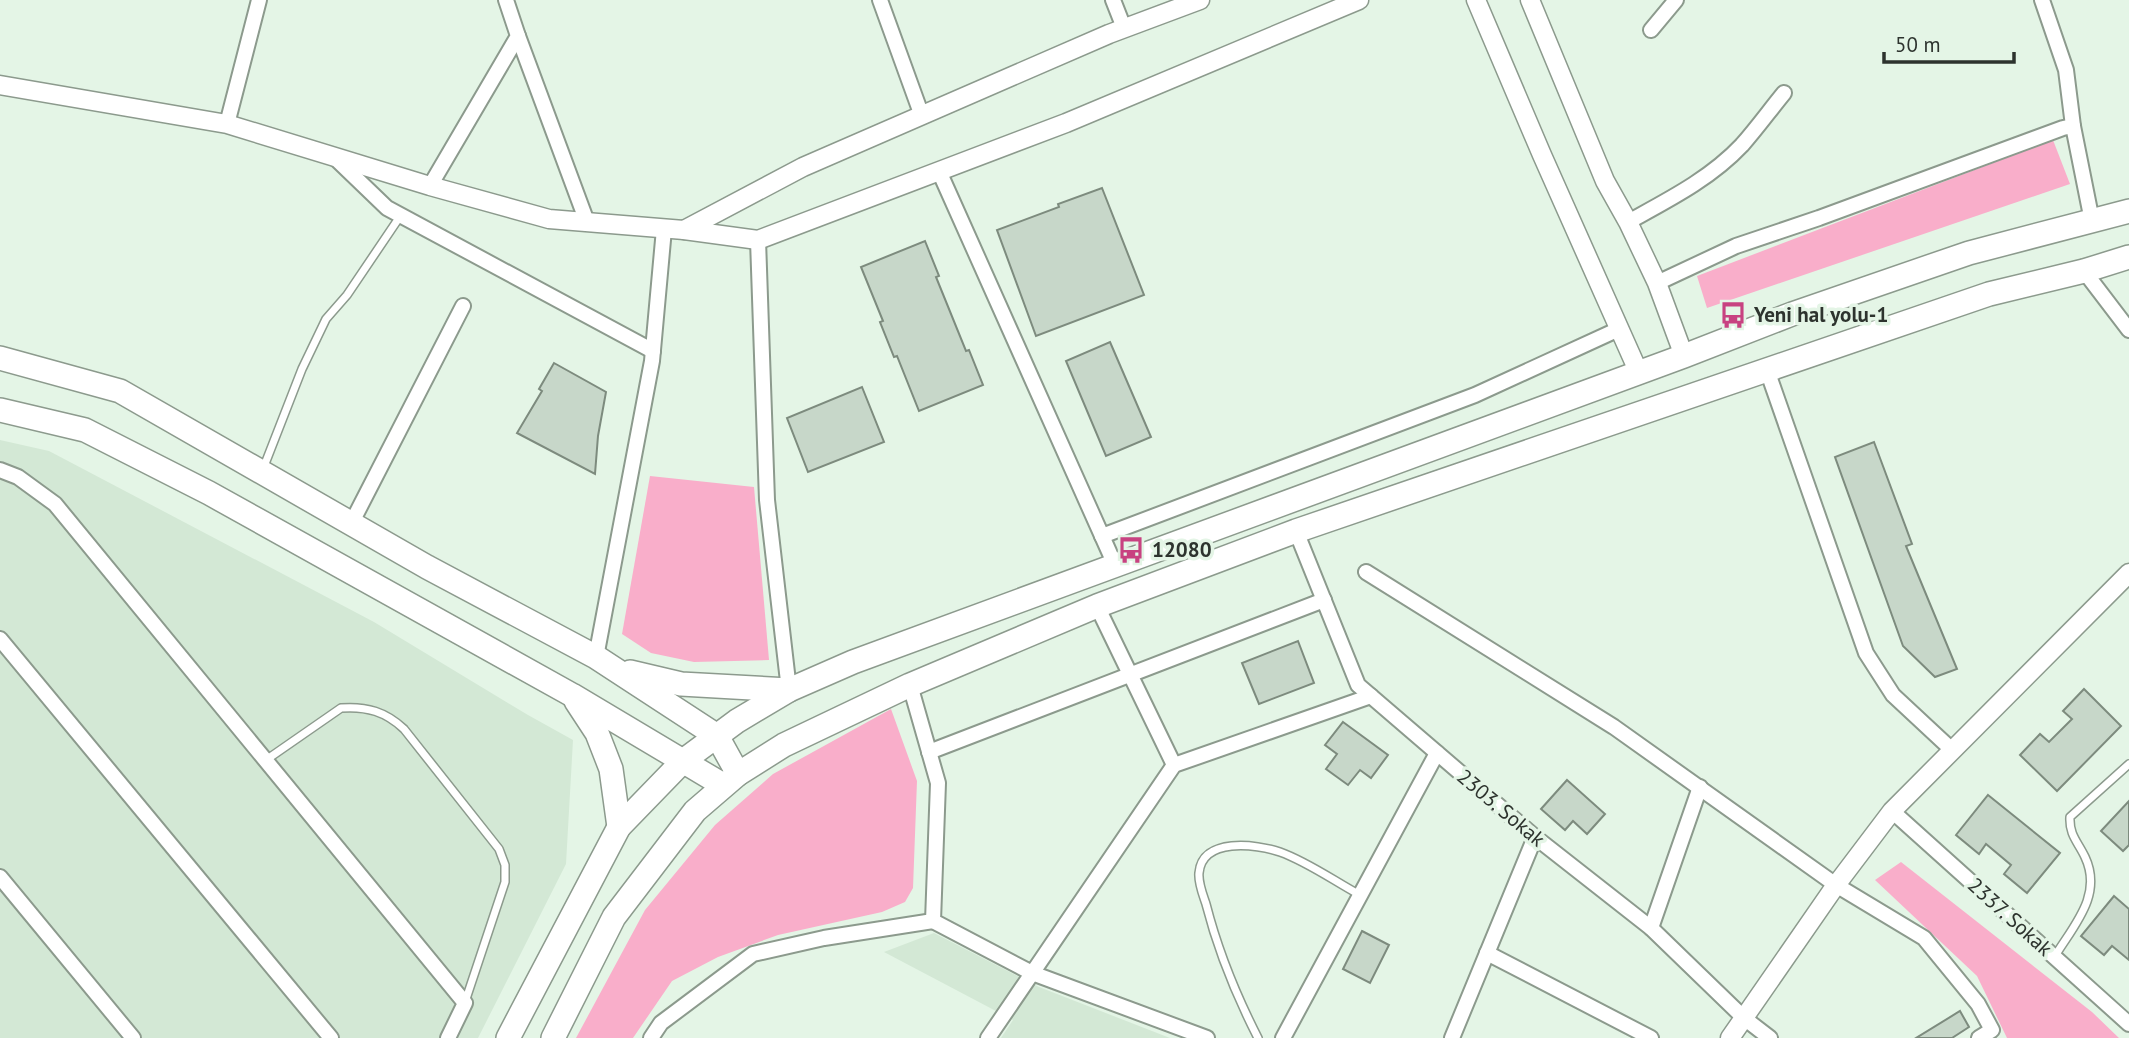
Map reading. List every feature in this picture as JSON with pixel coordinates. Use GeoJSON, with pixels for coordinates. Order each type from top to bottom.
{"type":"FeatureCollection","features":[{"type":"Feature","properties":{"kind":"main road"},"geometry":{"type":"LineString","coordinates":[[508,1038],[619,827],[683,761],[737,721],[789,690],[853,662],[1793,314],[1969,253],[2129,211]]}},
{"type":"Feature","properties":{"kind":"main road"},"geometry":{"type":"LineString","coordinates":[[554,1038],[614,917],[695,811],[730,780],[783,745],[910,685],[1097,606],[1296,531],[1989,294],[2129,257]]}},
{"type":"Feature","properties":{"kind":"main road"},"geometry":{"type":"LineString","coordinates":[[0,358],[120,391],[427,567],[605,662],[717,736],[730,780]]}},
{"type":"Feature","properties":{"kind":"main road"},"geometry":{"type":"LineString","coordinates":[[0,410],[85,430],[209,493],[572,695],[683,761],[730,780]]}},
{"type":"Feature","properties":{"kind":"main road"},"geometry":{"type":"LineString","coordinates":[[605,662],[681,684],[789,690]]}},
{"type":"Feature","properties":{"kind":"main road"},"geometry":{"type":"LineString","coordinates":[[572,695],[597,733],[611,769],[619,827]]}},
{"type":"Feature","properties":{"kind":"street"},"geometry":{"type":"LineString","coordinates":[[227,124],[259,0]]}},
{"type":"Feature","properties":{"kind":"street"},"geometry":{"type":"LineString","coordinates":[[506,0],[587,222]]}},
{"type":"Feature","properties":{"kind":"street"},"geometry":{"type":"LineString","coordinates":[[880,0],[922,116]]}},
{"type":"Feature","properties":{"kind":"street"},"geometry":{"type":"LineString","coordinates":[[1113,0],[1124,28]]}},
{"type":"Feature","properties":{"kind":"street"},"geometry":{"type":"LineString","coordinates":[[684,230],[803,167],[1124,28],[1200,0]]}},
{"type":"Feature","properties":{"kind":"street"},"geometry":{"type":"LineString","coordinates":[[0,85],[227,124],[549,219],[684,230],[758,240],[1066,123],[1359,0]]}},
{"type":"Feature","properties":{"kind":"street"},"geometry":{"type":"LineString","coordinates":[[1476,0],[1639,373]]}},
{"type":"Feature","properties":{"kind":"street"},"geometry":{"type":"LineString","coordinates":[[1530,0],[1605,181],[1657,283],[1684,356]]}},
{"type":"Feature","properties":{"kind":"street"},"geometry":{"type":"LineString","coordinates":[[1651,30],[1676,0]]}},
{"type":"Feature","properties":{"kind":"street"},"geometry":{"type":"LineString","coordinates":[[2042,0],[2066,70],[2073,126],[2092,221]]}},
{"type":"Feature","properties":{"kind":"street"},"geometry":{"type":"LineString","coordinates":[[430,186],[518,36]]}},
{"type":"Feature","properties":{"kind":"street"},"geometry":{"type":"LineString","coordinates":[[1628,222],[1686,189],[1724,161],[1741,146],[1784,93]]}},
{"type":"Feature","properties":{"kind":"street"},"geometry":{"type":"LineString","coordinates":[[1657,283],[1736,246],[2073,126]]}},
{"type":"Feature","properties":{"kind":"street"},"geometry":{"type":"LineString","coordinates":[[332,156],[387,208],[653,351]]}},
{"type":"Feature","properties":{"kind":"street"},"geometry":{"type":"LineString","coordinates":[[939,171],[1115,565]]}},
{"type":"Feature","properties":{"kind":"street"},"geometry":{"type":"LineString","coordinates":[[605,662],[653,351],[664,229]]}},
{"type":"Feature","properties":{"kind":"street"},"geometry":{"type":"LineString","coordinates":[[758,240],[767,500],[789,690]]}},
{"type":"Feature","properties":{"kind":"street"},"geometry":{"type":"LineString","coordinates":[[2084,271],[2129,330]]}},
{"type":"Feature","properties":{"kind":"street"},"geometry":{"type":"LineString","coordinates":[[351,524],[463,306]]}},
{"type":"Feature","properties":{"kind":"street"},"geometry":{"type":"LineString","coordinates":[[1102,536],[1475,395],[1619,329]]}},
{"type":"Feature","properties":{"kind":"street"},"geometry":{"type":"LineString","coordinates":[[1767,370],[1866,653],[1893,695],[1951,749]]}},
{"type":"Feature","properties":{"kind":"street"},"geometry":{"type":"LineString","coordinates":[[0,470],[18,477],[55,504],[465,1003],[449,1038]]}},
{"type":"Feature","properties":{"kind":"street","name":"2303. Sokak"},"geometry":{"type":"LineString","coordinates":[[1296,531],[1358,685],[1535,837],[1651,928],[1744,1018],[1770,1038]]}},
{"type":"Feature","properties":{"kind":"street"},"geometry":{"type":"LineString","coordinates":[[1366,572],[1614,727],[1836,885],[1924,938],[1978,1004],[1992,1030],[1979,1038]]}},
{"type":"Feature","properties":{"kind":"street"},"geometry":{"type":"LineString","coordinates":[[1730,1038],[1836,885],[1892,811],[2129,573]]}},
{"type":"Feature","properties":{"kind":"street"},"geometry":{"type":"LineString","coordinates":[[929,752],[1324,600]]}},
{"type":"Feature","properties":{"kind":"street"},"geometry":{"type":"LineString","coordinates":[[1097,606],[1174,765]]}},
{"type":"Feature","properties":{"kind":"street"},"geometry":{"type":"LineString","coordinates":[[0,639],[331,1038]]}},
{"type":"Feature","properties":{"kind":"street"},"geometry":{"type":"LineString","coordinates":[[910,685],[938,783],[933,921]]}},
{"type":"Feature","properties":{"kind":"street"},"geometry":{"type":"LineString","coordinates":[[988,1038],[1174,765],[1371,696]]}},
{"type":"Feature","properties":{"kind":"street"},"geometry":{"type":"LineString","coordinates":[[1283,1038],[1437,753]]}},
{"type":"Feature","properties":{"kind":"street"},"geometry":{"type":"LineString","coordinates":[[1651,928],[1700,787]]}},
{"type":"Feature","properties":{"kind":"street","name":"2337. Sokak"},"geometry":{"type":"LineString","coordinates":[[1892,811],[2129,1024]]}},
{"type":"Feature","properties":{"kind":"street"},"geometry":{"type":"LineString","coordinates":[[1452,1038],[1535,837]]}},
{"type":"Feature","properties":{"kind":"street"},"geometry":{"type":"LineString","coordinates":[[0,877],[133,1038]]}},
{"type":"Feature","properties":{"kind":"street"},"geometry":{"type":"LineString","coordinates":[[651,1038],[661,1023],[753,954],[824,938],[933,921],[1032,973],[1207,1038]]}},
{"type":"Feature","properties":{"kind":"street"},"geometry":{"type":"LineString","coordinates":[[1487,953],[1651,1038]]}},
{"type":"Feature","properties":{"kind":"lane"},"geometry":{"type":"LineString","coordinates":[[261,473],[302,369],[326,319],[347,295],[401,215]]}},
{"type":"Feature","properties":{"kind":"lane"},"geometry":{"type":"LineString","coordinates":[[264,761],[341,708],[377,710],[404,729],[499,849],[505,864],[505,882],[465,1003]]}},
{"type":"Feature","properties":{"kind":"lane"},"geometry":{"type":"LineString","coordinates":[[2054,957],[2090,897],[2092,871],[2070,830],[2070,817],[2129,764]]}},
{"type":"Feature","properties":{"kind":"lane"},"geometry":{"type":"LineString","coordinates":[[1258,1038],[1239,1002],[1211,924],[1199,879],[1199,871],[1206,857],[1220,848],[1235,846],[1277,851],[1360,895]]}},
{"type":"Feature","properties":{"kind":"shaded area"},"geometry":{"type":"Polygon","coordinates":[[[2053,140],[2070,184],[1707,308],[1697,276],[2053,140]]]}},
{"type":"Feature","properties":{"kind":"shaded area"},"geometry":{"type":"Polygon","coordinates":[[[0,440],[49,451],[374,622],[573,740],[566,864],[478,1038],[0,1038],[0,440]]]}},
{"type":"Feature","properties":{"kind":"shaded area"},"geometry":{"type":"Polygon","coordinates":[[[650,476],[754,487],[769,660],[694,662],[651,653],[622,634],[650,476]]]}},
{"type":"Feature","properties":{"kind":"shaded area"},"geometry":{"type":"Polygon","coordinates":[[[891,709],[917,781],[913,888],[905,902],[882,912],[778,935],[718,957],[672,981],[633,1038],[576,1038],[645,910],[715,825],[773,774],[891,709]]]}},
{"type":"Feature","properties":{"kind":"shaded area"},"geometry":{"type":"Polygon","coordinates":[[[1901,862],[2092,1012],[2119,1038],[2007,1038],[1977,976],[1875,880],[1901,862]]]}},
{"type":"Feature","properties":{"kind":"shaded area"},"geometry":{"type":"Polygon","coordinates":[[[934,933],[1039,987],[1170,1038],[1001,1038],[1013,1020],[884,952],[934,933]]]}},
{"type":"Feature","properties":{"kind":"building"},"geometry":{"type":"Polygon","coordinates":[[[1102,188],[1144,295],[1036,336],[997,230],[1102,188]]]}},
{"type":"Feature","properties":{"kind":"building"},"geometry":{"type":"Polygon","coordinates":[[[925,241],[939,276],[936,277],[983,385],[919,411],[897,356],[894,357],[861,267],[925,241]]]}},
{"type":"Feature","properties":{"kind":"building"},"geometry":{"type":"Polygon","coordinates":[[[1110,342],[1151,437],[1106,456],[1066,361],[1110,342]]]}},
{"type":"Feature","properties":{"kind":"building"},"geometry":{"type":"Polygon","coordinates":[[[554,363],[606,392],[595,474],[517,433],[542,391],[539,389],[554,363]]]}},
{"type":"Feature","properties":{"kind":"building"},"geometry":{"type":"Polygon","coordinates":[[[862,387],[884,442],[808,472],[787,418],[862,387]]]}},
{"type":"Feature","properties":{"kind":"building"},"geometry":{"type":"Polygon","coordinates":[[[1874,442],[1912,544],[1906,546],[1957,669],[1935,677],[1903,646],[1835,457],[1874,442]]]}},
{"type":"Feature","properties":{"kind":"building"},"geometry":{"type":"Polygon","coordinates":[[[1298,641],[1314,683],[1259,704],[1242,663],[1298,641]]]}},
{"type":"Feature","properties":{"kind":"building"},"geometry":{"type":"Polygon","coordinates":[[[2084,689],[2121,726],[2057,791],[2020,755],[2040,734],[2049,742],[2072,719],[2063,711],[2084,689]]]}},
{"type":"Feature","properties":{"kind":"building"},"geometry":{"type":"Polygon","coordinates":[[[1343,722],[1388,755],[1371,778],[1360,770],[1348,785],[1326,769],[1337,754],[1325,745],[1343,722]]]}},
{"type":"Feature","properties":{"kind":"building"},"geometry":{"type":"Polygon","coordinates":[[[1567,780],[1605,814],[1587,834],[1573,821],[1565,830],[1541,809],[1567,780]]]}},
{"type":"Feature","properties":{"kind":"building"},"geometry":{"type":"Polygon","coordinates":[[[1988,795],[2060,853],[2027,893],[2004,874],[2011,865],[1986,844],[1979,854],[1956,835],[1988,795]]]}},
{"type":"Feature","properties":{"kind":"building"},"geometry":{"type":"Polygon","coordinates":[[[2129,801],[2129,845],[2123,851],[2101,831],[2129,801]]]}},
{"type":"Feature","properties":{"kind":"building"},"geometry":{"type":"Polygon","coordinates":[[[2114,896],[2129,909],[2129,960],[2112,946],[2104,955],[2081,936],[2114,896]]]}},
{"type":"Feature","properties":{"kind":"building"},"geometry":{"type":"Polygon","coordinates":[[[1362,931],[1389,945],[1370,983],[1343,969],[1362,931]]]}},
{"type":"Feature","properties":{"kind":"building"},"geometry":{"type":"Polygon","coordinates":[[[1960,1011],[1969,1027],[1952,1038],[1916,1038],[1960,1011]]]}},
{"type":"Feature","properties":{"kind":"place","name":"Yeni hal yolu-1"},"geometry":{"type":"Point","coordinates":[1733,315]}},
{"type":"Feature","properties":{"kind":"place","name":"12080"},"geometry":{"type":"Point","coordinates":[1131,550]}}]}
